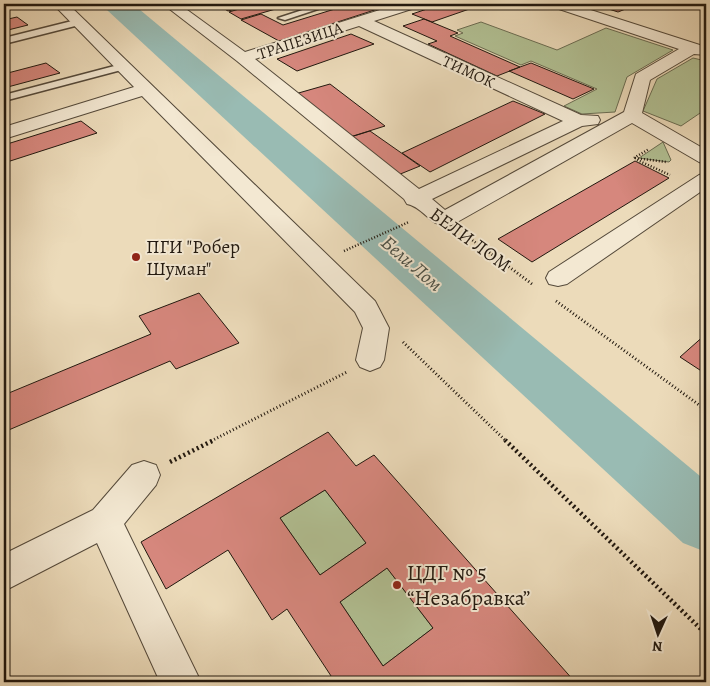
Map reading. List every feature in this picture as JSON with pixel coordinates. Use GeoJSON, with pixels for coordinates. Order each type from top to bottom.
{"type":"FeatureCollection","features":[{"type":"Feature","properties":{"kind":"street"},"geometry":{"type":"LineString","coordinates":[[60,4],[366,307],[376,328],[370,360]]}},
{"type":"Feature","properties":{"kind":"street","name":"БЕЛИ ЛОМ"},"geometry":{"type":"LineString","coordinates":[[170,4],[243,58],[438,216]]}},
{"type":"Feature","properties":{"kind":"street","name":"ТРАПЕЗИЦА"},"geometry":{"type":"LineString","coordinates":[[243,58],[413,4]]}},
{"type":"Feature","properties":{"kind":"street"},"geometry":{"type":"LineString","coordinates":[[558,4],[699,50]]}},
{"type":"Feature","properties":{"kind":"street","name":"ТИМОК"},"geometry":{"type":"LineString","coordinates":[[361,20],[578,121]]}},
{"type":"Feature","properties":{"kind":"street"},"geometry":{"type":"LineString","coordinates":[[438,216],[632,116],[642,78],[699,50]]}},
{"type":"Feature","properties":{"kind":"street"},"geometry":{"type":"LineString","coordinates":[[4,133],[145,89]]}},
{"type":"Feature","properties":{"kind":"street"},"geometry":{"type":"LineString","coordinates":[[415,199],[578,121],[632,116],[706,158]]}},
{"type":"Feature","properties":{"kind":"street"},"geometry":{"type":"LineString","coordinates":[[553,287],[706,179]]}},
{"type":"Feature","properties":{"kind":"street"},"geometry":{"type":"LineString","coordinates":[[4,573],[105,521],[144,475]]}},
{"type":"Feature","properties":{"kind":"street"},"geometry":{"type":"LineString","coordinates":[[105,521],[180,682]]}},
{"type":"Feature","properties":{"kind":"lane"},"geometry":{"type":"LineString","coordinates":[[282,18],[329,4]]}},
{"type":"Feature","properties":{"kind":"lane"},"geometry":{"type":"LineString","coordinates":[[4,41],[80,22]]}},
{"type":"Feature","properties":{"kind":"lane"},"geometry":{"type":"LineString","coordinates":[[4,98],[122,67]]}},
{"type":"Feature","properties":{"kind":"path"},"geometry":{"type":"LineString","coordinates":[[634,158],[674,177]]}},
{"type":"Feature","properties":{"kind":"path"},"geometry":{"type":"LineString","coordinates":[[320,261],[438,216]]}},
{"type":"Feature","properties":{"kind":"path","name":"БЕЛИ ЛОМ"},"geometry":{"type":"LineString","coordinates":[[438,216],[532,284]]}},
{"type":"Feature","properties":{"kind":"path"},"geometry":{"type":"LineString","coordinates":[[553,287],[706,410]]}},
{"type":"Feature","properties":{"kind":"path"},"geometry":{"type":"LineString","coordinates":[[402,341],[706,634]]}},
{"type":"Feature","properties":{"kind":"path"},"geometry":{"type":"LineString","coordinates":[[144,475],[370,360]]}},
{"type":"Feature","properties":{"kind":"green space"},"geometry":{"type":"Polygon","coordinates":[[[481,22],[557,50],[606,28],[673,50],[627,77],[615,112],[582,114],[564,106],[597,89],[531,61],[521,65],[455,36],[463,33],[457,30],[481,22]]]}},
{"type":"Feature","properties":{"kind":"green space"},"geometry":{"type":"Polygon","coordinates":[[[693,58],[706,61],[706,109],[681,126],[643,111],[657,79],[693,58]]]}},
{"type":"Feature","properties":{"kind":"green space"},"geometry":{"type":"Polygon","coordinates":[[[663,142],[671,160],[669,162],[639,158],[663,142]]]}},
{"type":"Feature","properties":{"kind":"green space"},"geometry":{"type":"Polygon","coordinates":[[[325,490],[366,543],[320,575],[280,518],[325,490]]]}},
{"type":"Feature","properties":{"kind":"green space"},"geometry":{"type":"Polygon","coordinates":[[[387,568],[433,628],[383,666],[340,602],[387,568]]]}},
{"type":"Feature","properties":{"kind":"building"},"geometry":{"type":"Polygon","coordinates":[[[216,4],[238,4],[244,7],[228,11],[216,4]]]}},
{"type":"Feature","properties":{"kind":"building"},"geometry":{"type":"Polygon","coordinates":[[[256,4],[293,4],[241,19],[229,12],[256,4]]]}},
{"type":"Feature","properties":{"kind":"building"},"geometry":{"type":"Polygon","coordinates":[[[351,4],[393,4],[279,41],[241,20],[261,14],[283,25],[351,4]]]}},
{"type":"Feature","properties":{"kind":"building"},"geometry":{"type":"Polygon","coordinates":[[[442,4],[471,4],[478,6],[432,22],[412,14],[442,4]]]}},
{"type":"Feature","properties":{"kind":"building"},"geometry":{"type":"Polygon","coordinates":[[[593,4],[638,4],[618,12],[593,4]]]}},
{"type":"Feature","properties":{"kind":"building"},"geometry":{"type":"Polygon","coordinates":[[[17,17],[28,25],[4,31],[4,20],[17,17]]]}},
{"type":"Feature","properties":{"kind":"building"},"geometry":{"type":"Polygon","coordinates":[[[424,19],[458,33],[450,36],[520,67],[497,76],[428,44],[437,41],[403,26],[424,19]]]}},
{"type":"Feature","properties":{"kind":"building"},"geometry":{"type":"Polygon","coordinates":[[[351,34],[374,44],[297,71],[277,59],[351,34]]]}},
{"type":"Feature","properties":{"kind":"building"},"geometry":{"type":"Polygon","coordinates":[[[46,63],[60,73],[4,88],[4,74],[46,63]]]}},
{"type":"Feature","properties":{"kind":"building"},"geometry":{"type":"Polygon","coordinates":[[[531,63],[594,89],[573,99],[509,71],[531,63]]]}},
{"type":"Feature","properties":{"kind":"building"},"geometry":{"type":"Polygon","coordinates":[[[330,84],[385,126],[350,137],[295,94],[330,84]]]}},
{"type":"Feature","properties":{"kind":"building"},"geometry":{"type":"Polygon","coordinates":[[[513,101],[545,114],[430,172],[402,153],[513,101]]]}},
{"type":"Feature","properties":{"kind":"building"},"geometry":{"type":"Polygon","coordinates":[[[81,121],[97,133],[4,163],[4,145],[81,121]]]}},
{"type":"Feature","properties":{"kind":"building"},"geometry":{"type":"Polygon","coordinates":[[[370,131],[420,166],[393,177],[344,139],[370,131]]]}},
{"type":"Feature","properties":{"kind":"building"},"geometry":{"type":"Polygon","coordinates":[[[635,161],[669,178],[532,262],[498,239],[635,161]]]}},
{"type":"Feature","properties":{"kind":"building"},"geometry":{"type":"Polygon","coordinates":[[[199,293],[239,343],[176,369],[170,361],[4,432],[4,395],[151,334],[139,316],[199,293]]]}},
{"type":"Feature","properties":{"kind":"building"},"geometry":{"type":"Polygon","coordinates":[[[706,334],[706,374],[680,357],[706,334]]]}},
{"type":"Feature","properties":{"kind":"building"},"geometry":{"type":"Polygon","coordinates":[[[328,432],[356,466],[374,455],[575,682],[335,682],[287,609],[272,620],[228,550],[166,589],[141,542],[328,432]],[[325,490],[280,518],[320,575],[366,543],[325,490]],[[387,568],[340,602],[383,666],[433,628],[387,568]]]}},
{"type":"Feature","properties":{"kind":"waterway","name":"Бели Лом"},"geometry":{"type":"LineString","coordinates":[[117,4],[706,522]]}},
{"type":"Feature","properties":{"kind":"place","name":"ПГИ \"Робер Шуман\""},"geometry":{"type":"Point","coordinates":[136,257]}},
{"type":"Feature","properties":{"kind":"place","name":"ЦДГ № 5 “Незабравка”"},"geometry":{"type":"Point","coordinates":[397,585]}}]}
